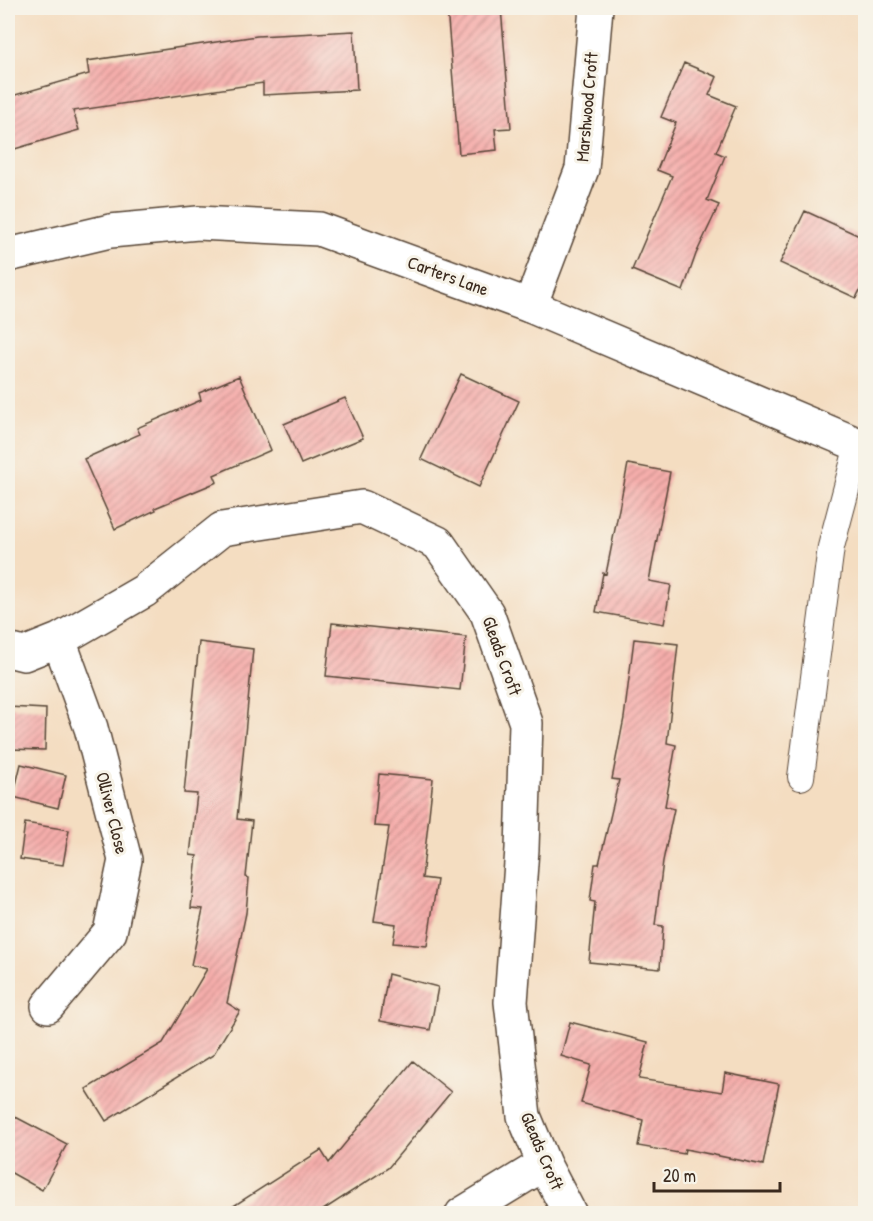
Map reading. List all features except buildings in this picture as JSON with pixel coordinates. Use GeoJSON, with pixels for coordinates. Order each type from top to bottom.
{"type":"FeatureCollection","features":[{"type":"Feature","properties":{"kind":"street","name":"Marshwood Croft"},"geometry":{"type":"LineString","coordinates":[[530,306],[582,169],[596,8]]}},
{"type":"Feature","properties":{"kind":"street","name":"Carters Lane"},"geometry":{"type":"LineString","coordinates":[[8,255],[110,231],[198,223],[319,229],[530,306],[862,446]]}},
{"type":"Feature","properties":{"kind":"street","name":"Gleads Croft"},"geometry":{"type":"LineString","coordinates":[[8,650],[24,654],[59,640],[144,591],[222,529],[363,507],[438,543],[487,613],[526,723],[522,849],[511,1002],[524,1116],[544,1164],[570,1214]]}},
{"type":"Feature","properties":{"kind":"street","name":"Olliver Close"},"geometry":{"type":"LineString","coordinates":[[48,1006],[110,932],[125,860],[91,728],[59,640]]}},
{"type":"Feature","properties":{"kind":"street"},"geometry":{"type":"LineString","coordinates":[[462,1214],[544,1164]]}},
{"type":"Feature","properties":{"kind":"lane"},"geometry":{"type":"LineString","coordinates":[[801,777],[831,547],[862,446]]}}]}
